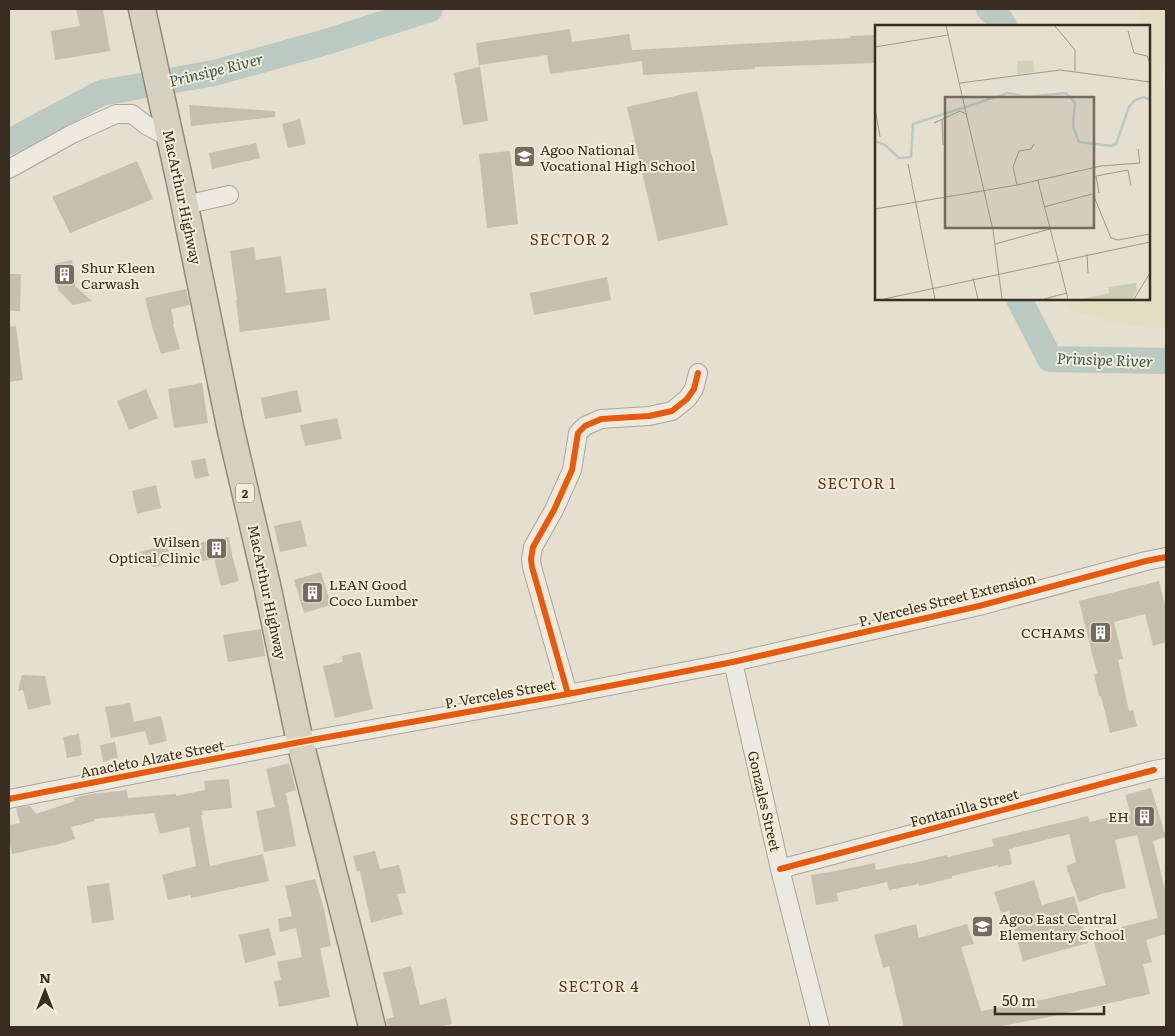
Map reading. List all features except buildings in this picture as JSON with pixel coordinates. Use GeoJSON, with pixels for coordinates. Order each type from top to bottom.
{"type":"FeatureCollection","features":[{"type":"Feature","properties":{"kind":"highway","name":"MacArthur Highway"},"geometry":{"type":"LineString","coordinates":[[142,9],[300,742],[372,1027]]}},
{"type":"Feature","properties":{"kind":"street"},"geometry":{"type":"LineString","coordinates":[[9,168],[72,134],[116,114],[132,114],[146,125],[168,127]]}},
{"type":"Feature","properties":{"kind":"street"},"geometry":{"type":"LineString","coordinates":[[185,206],[229,195]]}},
{"type":"Feature","properties":{"kind":"street"},"geometry":{"type":"LineString","coordinates":[[568,694],[530,559],[533,547],[554,510],[572,470],[578,433],[584,426],[601,419],[649,416],[672,411],[687,399],[694,389],[698,373]]}},
{"type":"Feature","properties":{"kind":"street","name":"P. Verceles Street Extension"},"geometry":{"type":"LineString","coordinates":[[732,662],[978,606],[1166,557]]}},
{"type":"Feature","properties":{"kind":"street","name":"P. Verceles Street"},"geometry":{"type":"LineString","coordinates":[[300,742],[568,694],[732,662]]}},
{"type":"Feature","properties":{"kind":"street","name":"Gonzales Street"},"geometry":{"type":"LineString","coordinates":[[732,662],[780,869],[820,1027]]}},
{"type":"Feature","properties":{"kind":"street","name":"Anacleto Alzate Street"},"geometry":{"type":"LineString","coordinates":[[9,799],[300,742]]}},
{"type":"Feature","properties":{"kind":"street","name":"Fontanilla Street"},"geometry":{"type":"LineString","coordinates":[[780,869],[1163,770]]}},
{"type":"Feature","properties":{"kind":"shaded area"},"geometry":{"type":"Polygon","coordinates":[[[1139,9],[1166,9],[1166,66],[1159,77],[1166,90],[1165,329],[1123,325],[1071,311],[1064,300],[1150,300],[1150,25],[1140,25],[1139,9]]]}},
{"type":"Feature","properties":{"kind":"waterway","name":"Prinsipe River"},"geometry":{"type":"LineString","coordinates":[[9,142],[101,93],[214,73],[326,42],[430,9]]}},
{"type":"Feature","properties":{"kind":"waterway","name":"Prinsipe River"},"geometry":{"type":"LineString","coordinates":[[989,9],[1003,25]]}},
{"type":"Feature","properties":{"kind":"waterway","name":"Prinsipe River"},"geometry":{"type":"LineString","coordinates":[[1020,300],[1050,359],[1166,361]]}},
{"type":"Feature","properties":{"kind":"cycle path"},"geometry":{"type":"LineString","coordinates":[[568,694],[531,559],[533,547],[554,510],[572,470],[578,433],[585,426],[601,419],[649,416],[672,411],[687,399],[694,389],[698,373]]}},
{"type":"Feature","properties":{"kind":"cycle path"},"geometry":{"type":"LineString","coordinates":[[9,799],[300,742],[733,662],[979,606],[1166,557]]}},
{"type":"Feature","properties":{"kind":"cycle path"},"geometry":{"type":"LineString","coordinates":[[780,869],[1154,770]]}},
{"type":"Feature","properties":{"kind":"place","name":"Agoo National Vocational High School"},"geometry":{"type":"Point","coordinates":[524,157]}},
{"type":"Feature","properties":{"kind":"place","name":"Shur Kleen Carwash"},"geometry":{"type":"Point","coordinates":[65,275]}},
{"type":"Feature","properties":{"kind":"place","name":"Wilsen Optical Clinic"},"geometry":{"type":"Point","coordinates":[216,549]}},
{"type":"Feature","properties":{"kind":"place","name":"LEAN Good Coco Lumber"},"geometry":{"type":"Point","coordinates":[313,592]}},
{"type":"Feature","properties":{"kind":"place","name":"CCHAMS"},"geometry":{"type":"Point","coordinates":[1101,632]}},
{"type":"Feature","properties":{"kind":"place","name":"EH"},"geometry":{"type":"Point","coordinates":[1145,816]}},
{"type":"Feature","properties":{"kind":"place","name":"Agoo East Central Elementary School"},"geometry":{"type":"Point","coordinates":[983,926]}},
{"type":"Feature","properties":{"kind":"district","name":"SECTOR 2"},"geometry":{"type":"Point","coordinates":[570,238]}},
{"type":"Feature","properties":{"kind":"district","name":"SECTOR 1"},"geometry":{"type":"Point","coordinates":[857,482]}},
{"type":"Feature","properties":{"kind":"district","name":"SECTOR 3"},"geometry":{"type":"Point","coordinates":[550,818]}},
{"type":"Feature","properties":{"kind":"district","name":"SECTOR 4"},"geometry":{"type":"Point","coordinates":[599,985]}}]}
